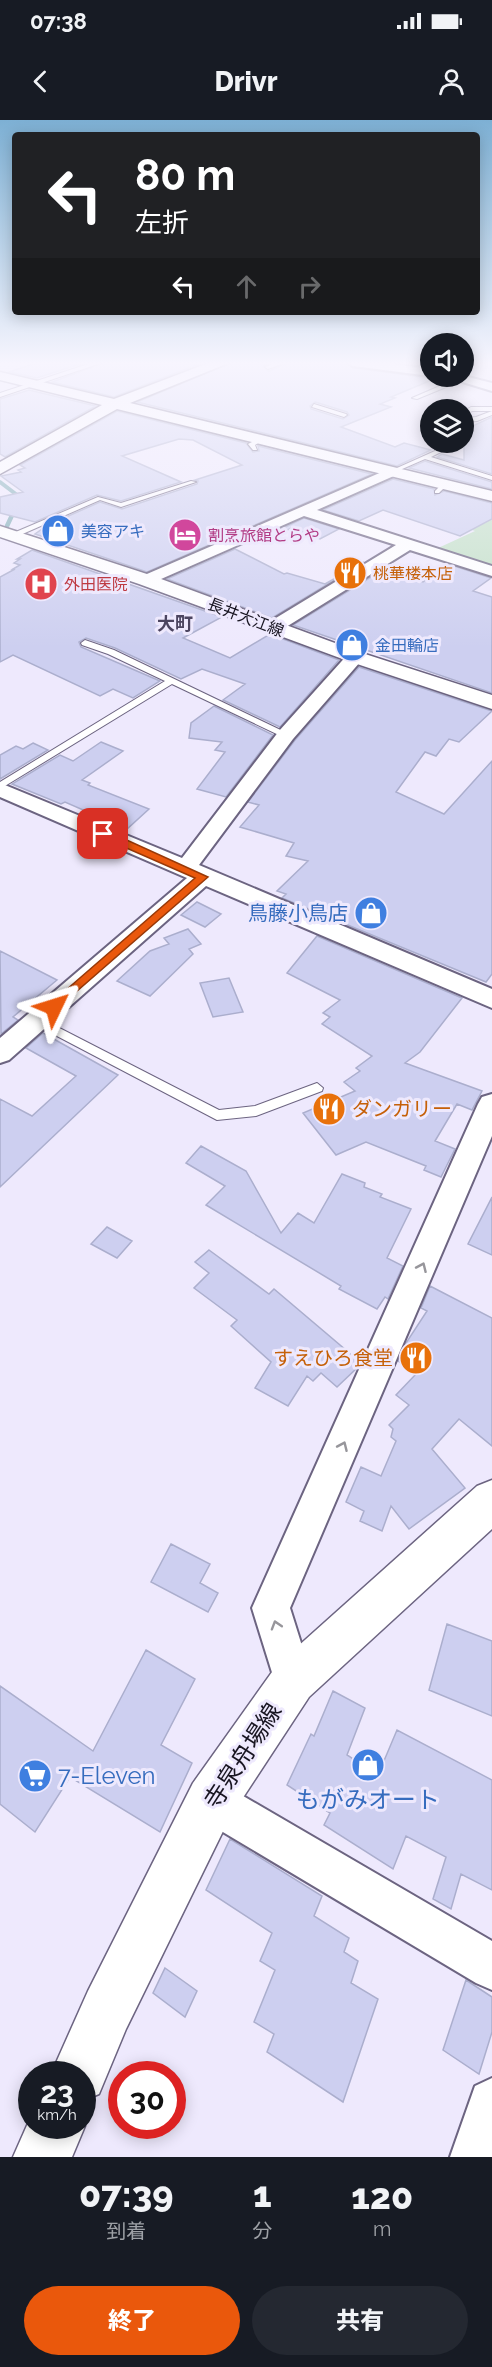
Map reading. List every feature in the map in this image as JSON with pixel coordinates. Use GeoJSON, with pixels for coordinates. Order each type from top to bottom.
{"type":"FeatureCollection","features":[{"type":"Feature","properties":{"kind":"street"},"geometry":{"type":"LineString","coordinates":[[0,469],[21,457]]}},
{"type":"Feature","properties":{"kind":"street"},"geometry":{"type":"LineString","coordinates":[[320,457],[391,472],[440,489],[492,496]]}},
{"type":"Feature","properties":{"kind":"street"},"geometry":{"type":"LineString","coordinates":[[146,580],[391,472]]}},
{"type":"Feature","properties":{"kind":"street"},"geometry":{"type":"LineString","coordinates":[[302,510],[492,571]]}},
{"type":"Feature","properties":{"kind":"street","name":"長井大江線"},"geometry":{"type":"LineString","coordinates":[[8,532],[146,580],[272,628],[492,702]]}},
{"type":"Feature","properties":{"kind":"street"},"geometry":{"type":"LineString","coordinates":[[272,628],[409,544]]}},
{"type":"Feature","properties":{"kind":"street"},"geometry":{"type":"LineString","coordinates":[[0,1053],[38,1022],[194,873],[286,735],[355,657]]}},
{"type":"Feature","properties":{"kind":"street"},"geometry":{"type":"LineString","coordinates":[[0,787],[194,873],[492,999]]}},
{"type":"Feature","properties":{"kind":"street"},"geometry":{"type":"LineString","coordinates":[[293,1680],[271,1608],[492,1104]]}},
{"type":"Feature","properties":{"kind":"street","name":"寺泉舟場線"},"geometry":{"type":"LineString","coordinates":[[85,2061],[107,2010],[211,1802],[293,1680],[492,1501]]}},
{"type":"Feature","properties":{"kind":"street"},"geometry":{"type":"LineString","coordinates":[[211,1802],[492,1967]]}},
{"type":"Feature","properties":{"kind":"street"},"geometry":{"type":"LineString","coordinates":[[475,2157],[492,2103]]}},
{"type":"Feature","properties":{"kind":"street"},"geometry":{"type":"LineString","coordinates":[[42,2157],[50,2139]]}},
{"type":"Feature","properties":{"kind":"lane"},"geometry":{"type":"LineString","coordinates":[[391,472],[425,458],[492,477]]}},
{"type":"Feature","properties":{"kind":"lane"},"geometry":{"type":"LineString","coordinates":[[8,532],[100,498],[121,505],[193,482]]}},
{"type":"Feature","properties":{"kind":"lane"},"geometry":{"type":"LineString","coordinates":[[86,643],[111,652],[170,682],[286,735]]}},
{"type":"Feature","properties":{"kind":"lane"},"geometry":{"type":"LineString","coordinates":[[0,787],[170,682]]}},
{"type":"Feature","properties":{"kind":"lane"},"geometry":{"type":"LineString","coordinates":[[38,1022],[218,1115],[256,1111],[317,1088]]}},
{"type":"Feature","properties":{"kind":"green space"},"geometry":{"type":"Polygon","coordinates":[[[492,508],[492,567],[436,549],[475,531],[464,527],[492,508]]]}},
{"type":"Feature","properties":{"kind":"building"},"geometry":{"type":"Polygon","coordinates":[[[34,457],[124,457],[181,482],[121,501],[97,495],[35,522],[0,513],[0,497],[23,492],[1,476],[21,472],[18,470],[25,468],[20,465],[34,457]]]}},
{"type":"Feature","properties":{"kind":"building"},"geometry":{"type":"Polygon","coordinates":[[[226,457],[303,457],[372,474],[147,572],[35,534],[48,525],[100,502],[122,509],[197,484],[198,481],[195,480],[242,465],[226,457]]]}},
{"type":"Feature","properties":{"kind":"building"},"geometry":{"type":"Polygon","coordinates":[[[361,457],[416,457],[397,466],[361,457]]]}},
{"type":"Feature","properties":{"kind":"building"},"geometry":{"type":"Polygon","coordinates":[[[437,457],[464,460],[464,457],[492,457],[492,474],[437,457]]]}},
{"type":"Feature","properties":{"kind":"building"},"geometry":{"type":"Polygon","coordinates":[[[425,461],[492,482],[492,489],[409,468],[425,461]]]}},
{"type":"Feature","properties":{"kind":"building"},"geometry":{"type":"Polygon","coordinates":[[[393,479],[434,489],[435,495],[444,491],[492,503],[492,519],[460,536],[383,510],[359,521],[323,510],[393,479]]]}},
{"type":"Feature","properties":{"kind":"building"},"geometry":{"type":"Polygon","coordinates":[[[304,518],[339,529],[320,539],[291,528],[286,531],[281,529],[304,518]]]}},
{"type":"Feature","properties":{"kind":"building"},"geometry":{"type":"Polygon","coordinates":[[[235,549],[284,574],[325,584],[364,562],[272,618],[167,579],[235,549]]]}},
{"type":"Feature","properties":{"kind":"building"},"geometry":{"type":"Polygon","coordinates":[[[32,550],[222,617],[183,638],[230,658],[270,634],[339,660],[280,727],[223,700],[245,684],[202,669],[181,679],[115,648],[86,638],[79,642],[81,647],[160,681],[133,698],[113,689],[100,696],[13,655],[0,662],[0,577],[20,565],[14,563],[32,550]]]}},
{"type":"Feature","properties":{"kind":"building"},"geometry":{"type":"Polygon","coordinates":[[[448,564],[491,578],[473,591],[492,597],[492,693],[293,625],[384,569],[423,582],[448,564]]]}},
{"type":"Feature","properties":{"kind":"building"},"geometry":{"type":"Polygon","coordinates":[[[359,667],[492,711],[459,742],[449,739],[436,756],[425,752],[396,792],[444,814],[492,761],[492,974],[486,982],[282,898],[286,894],[277,891],[308,861],[286,856],[294,843],[240,827],[259,805],[248,802],[295,740],[359,667]]]}},
{"type":"Feature","properties":{"kind":"building"},"geometry":{"type":"Polygon","coordinates":[[[214,706],[273,735],[226,797],[197,789],[225,752],[215,750],[222,742],[189,738],[191,723],[214,706]]]}},
{"type":"Feature","properties":{"kind":"building"},"geometry":{"type":"Polygon","coordinates":[[[101,742],[123,751],[82,780],[90,783],[88,785],[149,809],[127,829],[65,802],[61,804],[12,784],[60,755],[73,761],[101,742]]]}},
{"type":"Feature","properties":{"kind":"building"},"geometry":{"type":"Polygon","coordinates":[[[33,743],[48,750],[0,779],[0,755],[16,746],[23,749],[33,743]]]}},
{"type":"Feature","properties":{"kind":"building"},"geometry":{"type":"Polygon","coordinates":[[[197,902],[221,914],[205,927],[181,915],[197,902]]]}},
{"type":"Feature","properties":{"kind":"building"},"geometry":{"type":"Polygon","coordinates":[[[188,929],[201,944],[189,949],[193,954],[150,996],[117,981],[150,951],[169,944],[164,938],[188,929]]]}},
{"type":"Feature","properties":{"kind":"building"},"geometry":{"type":"Polygon","coordinates":[[[317,936],[462,998],[420,1052],[405,1063],[482,1091],[472,1110],[457,1104],[435,1141],[455,1149],[441,1177],[424,1170],[426,1166],[366,1142],[336,1155],[303,1113],[355,1091],[344,1082],[360,1071],[356,1068],[372,1056],[322,1024],[330,1017],[323,1013],[340,1000],[287,973],[317,936]]]}},
{"type":"Feature","properties":{"kind":"building"},"geometry":{"type":"Polygon","coordinates":[[[0,951],[57,980],[13,1017],[18,1020],[1,1034],[0,951]]]}},
{"type":"Feature","properties":{"kind":"building"},"geometry":{"type":"Polygon","coordinates":[[[229,978],[243,1012],[213,1017],[200,983],[229,978]]]}},
{"type":"Feature","properties":{"kind":"building"},"geometry":{"type":"Polygon","coordinates":[[[43,1033],[118,1075],[0,1187],[0,1099],[32,1116],[76,1076],[26,1048],[43,1033]]]}},
{"type":"Feature","properties":{"kind":"building"},"geometry":{"type":"Polygon","coordinates":[[[201,1146],[246,1171],[281,1233],[298,1213],[314,1223],[342,1174],[365,1183],[364,1187],[382,1194],[380,1197],[411,1209],[387,1258],[403,1266],[388,1299],[385,1297],[377,1309],[339,1289],[341,1286],[206,1205],[225,1186],[186,1163],[201,1146]]]}},
{"type":"Feature","properties":{"kind":"building"},"geometry":{"type":"Polygon","coordinates":[[[492,1197],[492,1255],[468,1244],[492,1197]]]}},
{"type":"Feature","properties":{"kind":"building"},"geometry":{"type":"Polygon","coordinates":[[[107,1227],[132,1241],[117,1258],[91,1244],[107,1227]]]}},
{"type":"Feature","properties":{"kind":"building"},"geometry":{"type":"Polygon","coordinates":[[[209,1250],[269,1294],[274,1289],[360,1362],[358,1367],[337,1387],[321,1373],[313,1381],[307,1376],[288,1406],[255,1388],[271,1362],[231,1326],[237,1320],[194,1288],[209,1273],[195,1262],[209,1250]]]}},
{"type":"Feature","properties":{"kind":"building"},"geometry":{"type":"Polygon","coordinates":[[[430,1286],[492,1318],[492,1446],[459,1419],[432,1449],[465,1488],[409,1529],[391,1506],[382,1531],[360,1521],[364,1511],[346,1502],[361,1467],[381,1476],[396,1441],[391,1437],[393,1429],[389,1425],[409,1405],[396,1395],[417,1373],[398,1361],[406,1343],[427,1311],[421,1308],[430,1286]]]}},
{"type":"Feature","properties":{"kind":"building"},"geometry":{"type":"Polygon","coordinates":[[[171,1544],[210,1564],[200,1583],[218,1593],[208,1612],[151,1582],[171,1544]]]}},
{"type":"Feature","properties":{"kind":"building"},"geometry":{"type":"Polygon","coordinates":[[[447,1624],[492,1641],[492,1716],[429,1690],[447,1624]]]}},
{"type":"Feature","properties":{"kind":"building"},"geometry":{"type":"Polygon","coordinates":[[[146,1650],[195,1679],[161,1745],[192,1763],[160,1832],[70,1777],[35,1832],[0,1804],[0,1686],[93,1751],[146,1650]]]}},
{"type":"Feature","properties":{"kind":"building"},"geometry":{"type":"Polygon","coordinates":[[[333,1691],[365,1708],[347,1755],[378,1775],[397,1730],[492,1780],[492,1890],[461,1874],[451,1909],[433,1899],[446,1857],[406,1836],[393,1869],[324,1825],[330,1813],[287,1785],[311,1734],[314,1736],[333,1691]]]}},
{"type":"Feature","properties":{"kind":"building"},"geometry":{"type":"Polygon","coordinates":[[[230,1839],[322,1896],[314,1916],[349,1938],[344,1952],[358,1961],[351,1983],[378,1999],[343,2102],[267,2052],[274,2034],[254,2022],[275,1970],[260,1961],[272,1933],[206,1890],[230,1839]]]}},
{"type":"Feature","properties":{"kind":"building"},"geometry":{"type":"Polygon","coordinates":[[[165,1968],[197,1991],[185,2017],[153,1993],[165,1968]]]}},
{"type":"Feature","properties":{"kind":"building"},"geometry":{"type":"Polygon","coordinates":[[[466,1980],[492,1997],[492,2032],[479,2074],[443,2050],[466,1980]]]}},
{"type":"Feature","properties":{"kind":"waterway"},"geometry":{"type":"LineString","coordinates":[[0,482],[21,498]]}},
{"type":"Feature","properties":{"kind":"waterway"},"geometry":{"type":"LineString","coordinates":[[7,526],[14,511]]}},
{"type":"Feature","properties":{"kind":"place","name":"美容アキ"},"geometry":{"type":"Point","coordinates":[58,531]}},
{"type":"Feature","properties":{"kind":"place","name":"割烹旅館とらや"},"geometry":{"type":"Point","coordinates":[185,535]}},
{"type":"Feature","properties":{"kind":"place","name":"桃華楼本店"},"geometry":{"type":"Point","coordinates":[350,573]}},
{"type":"Feature","properties":{"kind":"place","name":"外田医院"},"geometry":{"type":"Point","coordinates":[41,584]}},
{"type":"Feature","properties":{"kind":"place","name":"金田輪店"},"geometry":{"type":"Point","coordinates":[352,645]}},
{"type":"Feature","properties":{"kind":"place","name":"鳥藤小鳥店"},"geometry":{"type":"Point","coordinates":[371,913]}},
{"type":"Feature","properties":{"kind":"place","name":"ダンガリー"},"geometry":{"type":"Point","coordinates":[329,1109]}},
{"type":"Feature","properties":{"kind":"place","name":"すえひろ食堂"},"geometry":{"type":"Point","coordinates":[416,1358]}},
{"type":"Feature","properties":{"kind":"place","name":"もがみオート"},"geometry":{"type":"Point","coordinates":[368,1765]}},
{"type":"Feature","properties":{"kind":"place","name":"7-Eleven"},"geometry":{"type":"Point","coordinates":[35,1776]}},
{"type":"Feature","properties":{"kind":"district","name":"大町"},"geometry":{"type":"Point","coordinates":[175,624]}},
{"type":"Feature","properties":{"kind":"route"},"geometry":{"type":"LineString","coordinates":[[54,1007],[202,877],[103,834]]}}]}
